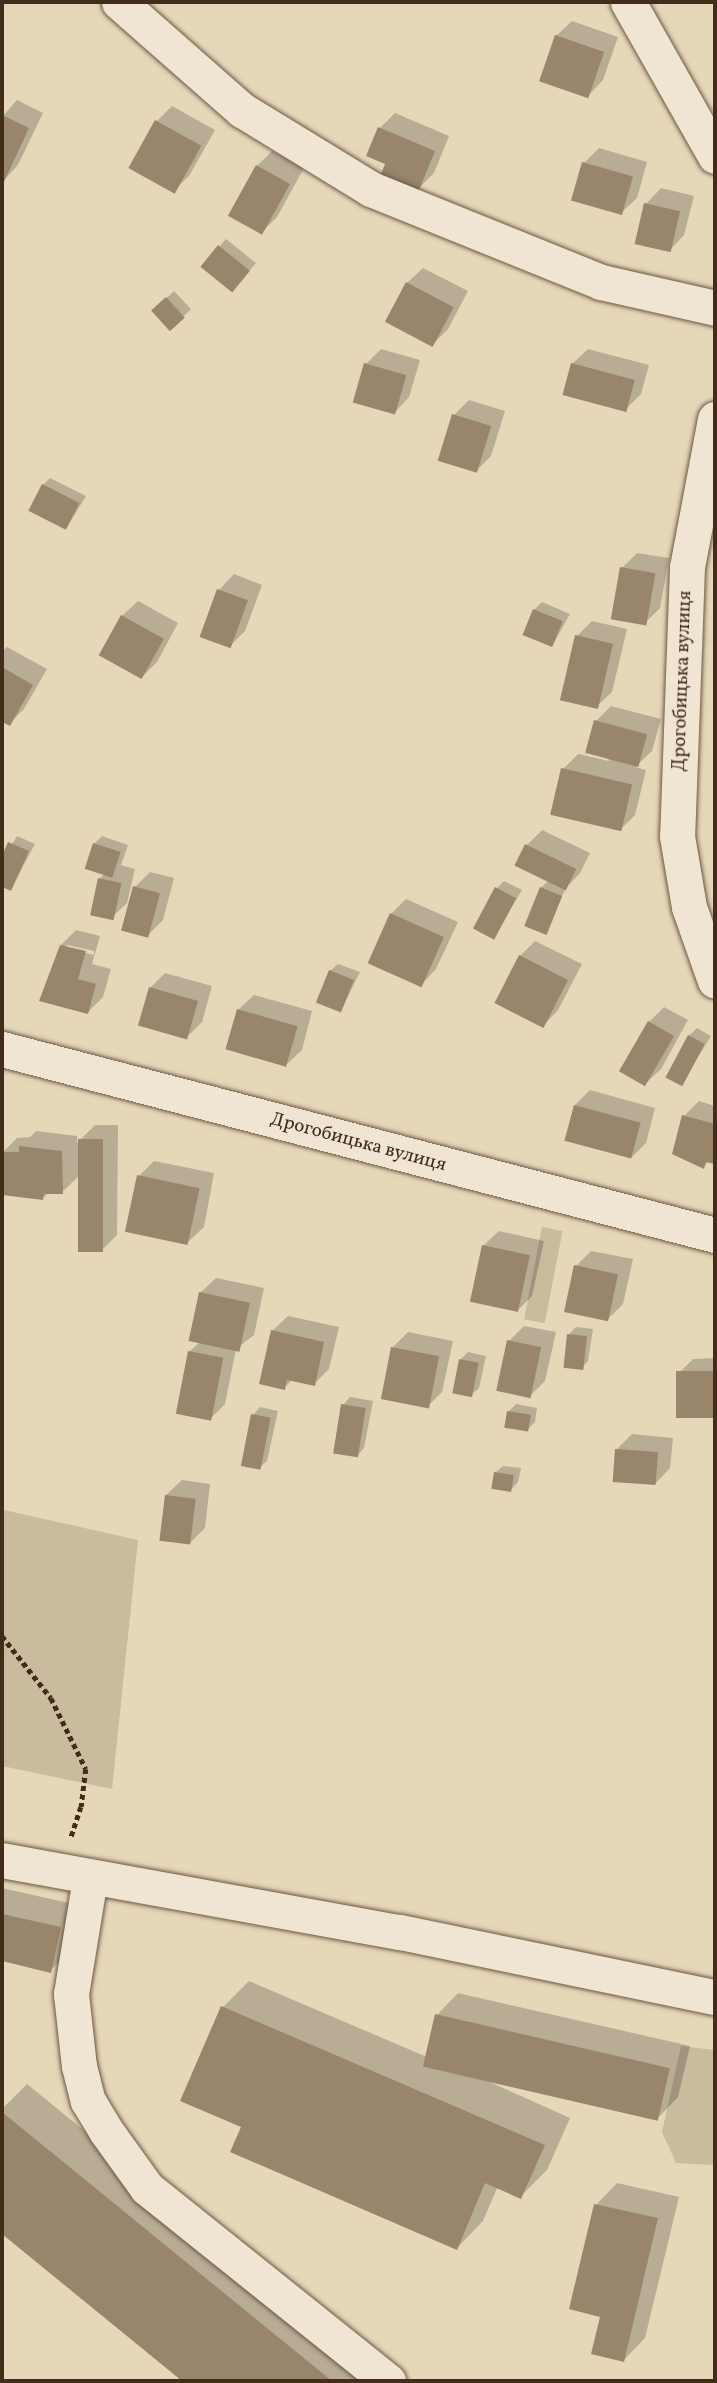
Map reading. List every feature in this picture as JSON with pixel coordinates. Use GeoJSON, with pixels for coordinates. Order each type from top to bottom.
{"type":"FeatureCollection","features":[{"type":"Feature","properties":{"kind":"street"},"geometry":{"type":"LineString","coordinates":[[119,2],[242,110],[371,189],[601,282],[715,308]]}},
{"type":"Feature","properties":{"kind":"street"},"geometry":{"type":"LineString","coordinates":[[628,2],[715,156]]}},
{"type":"Feature","properties":{"kind":"street","name":"Дрогобицька вулиця"},"geometry":{"type":"LineString","coordinates":[[715,419],[687,567],[677,836],[689,907],[715,981]]}},
{"type":"Feature","properties":{"kind":"street","name":"Дрогобицька вулиця"},"geometry":{"type":"LineString","coordinates":[[2,1049],[715,1236]]}},
{"type":"Feature","properties":{"kind":"street"},"geometry":{"type":"LineString","coordinates":[[2,1860],[400,1932],[715,1997]]}},
{"type":"Feature","properties":{"kind":"street"},"geometry":{"type":"LineString","coordinates":[[75,1875],[71,1994],[79,2066],[88,2101],[106,2131],[147,2188],[388,2381]]}},
{"type":"Feature","properties":{"kind":"path"},"geometry":{"type":"LineString","coordinates":[[2,1636],[51,1698],[86,1769],[75,1875]]}},
{"type":"Feature","properties":{"kind":"shaded area"},"geometry":{"type":"Polygon","coordinates":[[[542,1227],[563,1231],[545,1323],[524,1319],[542,1227]]]}},
{"type":"Feature","properties":{"kind":"shaded area"},"geometry":{"type":"Polygon","coordinates":[[[2,1480],[4,1510],[138,1540],[112,1789],[2,1766],[2,1480]]]}},
{"type":"Feature","properties":{"kind":"shaded area"},"geometry":{"type":"Polygon","coordinates":[[[681,2046],[715,2050],[715,2165],[676,2163],[662,2132],[681,2046]]]}},
{"type":"Feature","properties":{"kind":"building"},"geometry":{"type":"Polygon","coordinates":[[[555,35],[604,52],[588,98],[539,81],[555,35]]]}},
{"type":"Feature","properties":{"kind":"building"},"geometry":{"type":"Polygon","coordinates":[[[2,115],[29,128],[2,186],[2,115]]]}},
{"type":"Feature","properties":{"kind":"building"},"geometry":{"type":"Polygon","coordinates":[[[155,120],[201,146],[175,194],[128,168],[155,120]]]}},
{"type":"Feature","properties":{"kind":"building"},"geometry":{"type":"Polygon","coordinates":[[[378,127],[435,151],[419,190],[381,174],[385,164],[366,156],[378,127]]]}},
{"type":"Feature","properties":{"kind":"building"},"geometry":{"type":"Polygon","coordinates":[[[582,162],[633,177],[622,215],[571,200],[582,162]]]}},
{"type":"Feature","properties":{"kind":"building"},"geometry":{"type":"Polygon","coordinates":[[[256,165],[290,184],[262,235],[228,216],[256,165]]]}},
{"type":"Feature","properties":{"kind":"building"},"geometry":{"type":"Polygon","coordinates":[[[644,203],[680,211],[671,252],[635,244],[644,203]]]}},
{"type":"Feature","properties":{"kind":"building"},"geometry":{"type":"Polygon","coordinates":[[[218,245],[250,271],[232,293],[200,267],[218,245]]]}},
{"type":"Feature","properties":{"kind":"building"},"geometry":{"type":"Polygon","coordinates":[[[406,282],[454,307],[433,347],[385,322],[406,282]]]}},
{"type":"Feature","properties":{"kind":"building"},"geometry":{"type":"Polygon","coordinates":[[[166,297],[185,318],[170,331],[151,310],[166,297]]]}},
{"type":"Feature","properties":{"kind":"building"},"geometry":{"type":"Polygon","coordinates":[[[364,363],[406,375],[395,415],[353,402],[364,363]]]}},
{"type":"Feature","properties":{"kind":"building"},"geometry":{"type":"Polygon","coordinates":[[[571,363],[635,380],[626,412],[562,395],[571,363]]]}},
{"type":"Feature","properties":{"kind":"building"},"geometry":{"type":"Polygon","coordinates":[[[452,414],[491,426],[477,473],[438,461],[452,414]]]}},
{"type":"Feature","properties":{"kind":"building"},"geometry":{"type":"Polygon","coordinates":[[[42,484],[79,503],[66,530],[28,511],[42,484]]]}},
{"type":"Feature","properties":{"kind":"building"},"geometry":{"type":"Polygon","coordinates":[[[620,567],[655,573],[646,625],[611,619],[620,567]]]}},
{"type":"Feature","properties":{"kind":"building"},"geometry":{"type":"Polygon","coordinates":[[[217,589],[248,600],[231,648],[200,637],[217,589]]]}},
{"type":"Feature","properties":{"kind":"building"},"geometry":{"type":"Polygon","coordinates":[[[533,609],[563,621],[552,647],[523,635],[533,609]]]}},
{"type":"Feature","properties":{"kind":"building"},"geometry":{"type":"Polygon","coordinates":[[[121,615],[164,639],[142,679],[99,655],[121,615]]]}},
{"type":"Feature","properties":{"kind":"building"},"geometry":{"type":"Polygon","coordinates":[[[575,635],[613,644],[598,709],[560,700],[575,635]]]}},
{"type":"Feature","properties":{"kind":"building"},"geometry":{"type":"Polygon","coordinates":[[[2,667],[33,685],[10,726],[2,722],[2,667]]]}},
{"type":"Feature","properties":{"kind":"building"},"geometry":{"type":"Polygon","coordinates":[[[594,720],[647,734],[638,767],[585,753],[594,720]]]}},
{"type":"Feature","properties":{"kind":"building"},"geometry":{"type":"Polygon","coordinates":[[[561,768],[632,784],[621,831],[550,815],[561,768]]]}},
{"type":"Feature","properties":{"kind":"building"},"geometry":{"type":"Polygon","coordinates":[[[8,842],[29,851],[11,891],[2,887],[2,856],[8,842]]]}},
{"type":"Feature","properties":{"kind":"building"},"geometry":{"type":"Polygon","coordinates":[[[93,843],[121,852],[112,878],[85,869],[93,843]]]}},
{"type":"Feature","properties":{"kind":"building"},"geometry":{"type":"Polygon","coordinates":[[[525,844],[576,869],[566,891],[514,866],[525,844]]]}},
{"type":"Feature","properties":{"kind":"building"},"geometry":{"type":"Polygon","coordinates":[[[98,878],[121,883],[114,920],[90,915],[98,878]]]}},
{"type":"Feature","properties":{"kind":"building"},"geometry":{"type":"Polygon","coordinates":[[[133,886],[160,893],[148,938],[121,930],[133,886]]]}},
{"type":"Feature","properties":{"kind":"building"},"geometry":{"type":"Polygon","coordinates":[[[495,887],[516,898],[494,940],[473,928],[495,887]]]}},
{"type":"Feature","properties":{"kind":"building"},"geometry":{"type":"Polygon","coordinates":[[[540,887],[562,896],[547,935],[524,926],[540,887]]]}},
{"type":"Feature","properties":{"kind":"building"},"geometry":{"type":"Polygon","coordinates":[[[390,913],[444,937],[422,987],[368,963],[390,913]]]}},
{"type":"Feature","properties":{"kind":"building"},"geometry":{"type":"Polygon","coordinates":[[[60,945],[86,951],[78,979],[96,984],[88,1014],[39,1001],[60,945]]]}},
{"type":"Feature","properties":{"kind":"building"},"geometry":{"type":"Polygon","coordinates":[[[519,955],[568,980],[543,1028],[494,1003],[519,955]]]}},
{"type":"Feature","properties":{"kind":"building"},"geometry":{"type":"Polygon","coordinates":[[[329,970],[354,980],[341,1013],[316,1002],[329,970]]]}},
{"type":"Feature","properties":{"kind":"building"},"geometry":{"type":"Polygon","coordinates":[[[149,987],[198,1001],[187,1040],[138,1025],[149,987]]]}},
{"type":"Feature","properties":{"kind":"building"},"geometry":{"type":"Polygon","coordinates":[[[237,1009],[298,1026],[286,1067],[225,1049],[237,1009]]]}},
{"type":"Feature","properties":{"kind":"building"},"geometry":{"type":"Polygon","coordinates":[[[648,1021],[674,1036],[645,1086],[619,1071],[648,1021]]]}},
{"type":"Feature","properties":{"kind":"building"},"geometry":{"type":"Polygon","coordinates":[[[688,1035],[705,1044],[682,1086],[665,1077],[688,1035]]]}},
{"type":"Feature","properties":{"kind":"building"},"geometry":{"type":"Polygon","coordinates":[[[574,1105],[641,1123],[631,1159],[564,1141],[574,1105]]]}},
{"type":"Feature","properties":{"kind":"building"},"geometry":{"type":"Polygon","coordinates":[[[682,1115],[715,1124],[715,1164],[706,1162],[704,1169],[672,1154],[682,1115]]]}},
{"type":"Feature","properties":{"kind":"building"},"geometry":{"type":"Polygon","coordinates":[[[78,1139],[103,1139],[103,1252],[78,1252],[78,1139]]]}},
{"type":"Feature","properties":{"kind":"building"},"geometry":{"type":"Polygon","coordinates":[[[19,1146],[62,1151],[63,1194],[44,1194],[43,1200],[2,1195],[2,1152],[19,1152],[19,1146]]]}},
{"type":"Feature","properties":{"kind":"building"},"geometry":{"type":"Polygon","coordinates":[[[137,1175],[200,1188],[188,1245],[125,1232],[137,1175]]]}},
{"type":"Feature","properties":{"kind":"building"},"geometry":{"type":"Polygon","coordinates":[[[482,1245],[530,1255],[518,1312],[470,1302],[482,1245]]]}},
{"type":"Feature","properties":{"kind":"building"},"geometry":{"type":"Polygon","coordinates":[[[574,1265],[618,1274],[608,1321],[564,1312],[574,1265]]]}},
{"type":"Feature","properties":{"kind":"building"},"geometry":{"type":"Polygon","coordinates":[[[199,1292],[250,1303],[239,1352],[189,1341],[199,1292]]]}},
{"type":"Feature","properties":{"kind":"building"},"geometry":{"type":"Polygon","coordinates":[[[271,1330],[324,1342],[315,1386],[287,1380],[285,1390],[259,1384],[271,1330]]]}},
{"type":"Feature","properties":{"kind":"building"},"geometry":{"type":"Polygon","coordinates":[[[567,1334],[587,1336],[583,1370],[563,1368],[567,1334]]]}},
{"type":"Feature","properties":{"kind":"building"},"geometry":{"type":"Polygon","coordinates":[[[507,1340],[541,1347],[530,1398],[496,1391],[507,1340]]]}},
{"type":"Feature","properties":{"kind":"building"},"geometry":{"type":"Polygon","coordinates":[[[391,1347],[439,1356],[429,1408],[381,1399],[391,1347]]]}},
{"type":"Feature","properties":{"kind":"building"},"geometry":{"type":"Polygon","coordinates":[[[188,1351],[223,1358],[211,1421],[176,1414],[188,1351]]]}},
{"type":"Feature","properties":{"kind":"building"},"geometry":{"type":"Polygon","coordinates":[[[459,1359],[479,1363],[472,1397],[452,1393],[459,1359]]]}},
{"type":"Feature","properties":{"kind":"building"},"geometry":{"type":"Polygon","coordinates":[[[676,1371],[715,1371],[715,1418],[676,1418],[676,1371]]]}},
{"type":"Feature","properties":{"kind":"building"},"geometry":{"type":"Polygon","coordinates":[[[341,1404],[366,1408],[358,1457],[333,1453],[341,1404]]]}},
{"type":"Feature","properties":{"kind":"building"},"geometry":{"type":"Polygon","coordinates":[[[507,1411],[531,1415],[528,1432],[504,1428],[507,1411]]]}},
{"type":"Feature","properties":{"kind":"building"},"geometry":{"type":"Polygon","coordinates":[[[251,1414],[271,1418],[261,1470],[241,1466],[251,1414]]]}},
{"type":"Feature","properties":{"kind":"building"},"geometry":{"type":"Polygon","coordinates":[[[615,1449],[658,1452],[656,1485],[613,1482],[615,1449]]]}},
{"type":"Feature","properties":{"kind":"building"},"geometry":{"type":"Polygon","coordinates":[[[494,1472],[514,1475],[511,1492],[491,1489],[494,1472]]]}},
{"type":"Feature","properties":{"kind":"building"},"geometry":{"type":"Polygon","coordinates":[[[165,1495],[196,1499],[190,1544],[159,1541],[165,1495]]]}},
{"type":"Feature","properties":{"kind":"building"},"geometry":{"type":"Polygon","coordinates":[[[2,1914],[61,1927],[51,1973],[2,1961],[2,1914]]]}},
{"type":"Feature","properties":{"kind":"building"},"geometry":{"type":"Polygon","coordinates":[[[221,2006],[545,2145],[521,2199],[485,2183],[457,2250],[230,2152],[241,2127],[180,2101],[221,2006]]]}},
{"type":"Feature","properties":{"kind":"building"},"geometry":{"type":"Polygon","coordinates":[[[435,2014],[670,2068],[658,2121],[423,2067],[435,2014]]]}},
{"type":"Feature","properties":{"kind":"building"},"geometry":{"type":"Polygon","coordinates":[[[2,2112],[332,2381],[182,2381],[2,2234],[2,2112]]]}},
{"type":"Feature","properties":{"kind":"building"},"geometry":{"type":"Polygon","coordinates":[[[594,2204],[658,2218],[624,2362],[591,2354],[600,2317],[569,2309],[594,2204]]]}}]}
